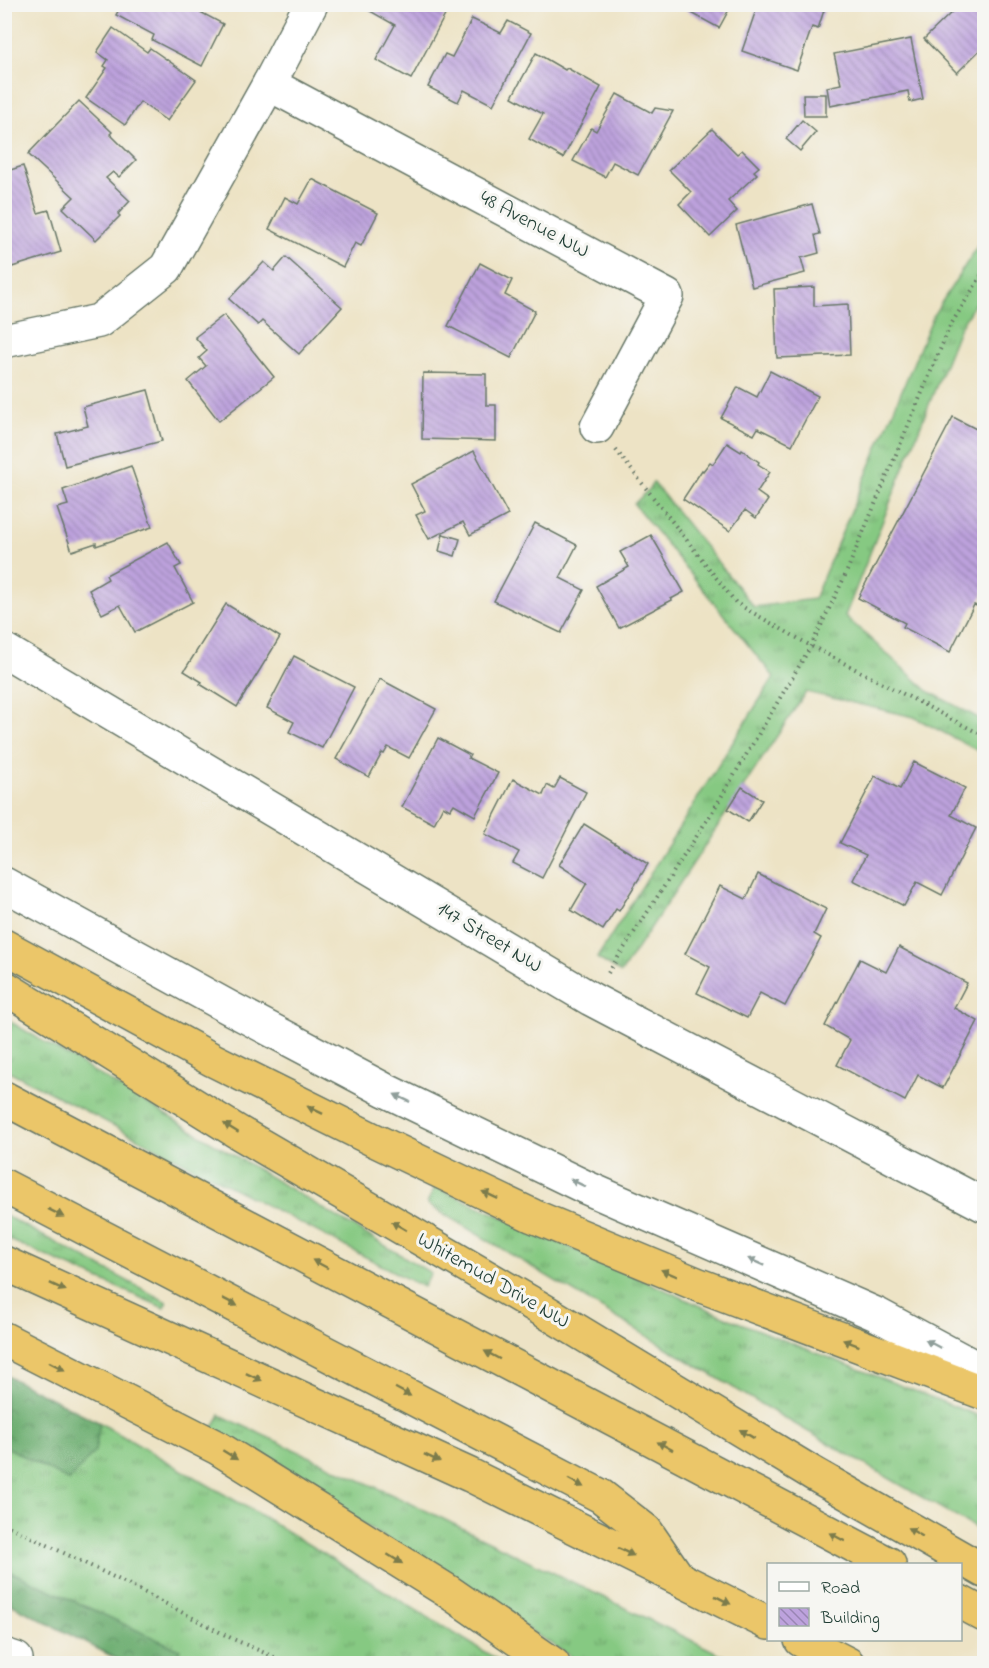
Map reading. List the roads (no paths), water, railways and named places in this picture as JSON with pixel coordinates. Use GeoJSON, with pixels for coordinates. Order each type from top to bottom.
{"type":"FeatureCollection","features":[{"type":"Feature","properties":{"kind":"highway"},"geometry":{"type":"LineString","coordinates":[[4,946],[213,1060],[533,1216],[699,1285],[984,1393]]}},
{"type":"Feature","properties":{"kind":"highway","name":"Whitemud Drive NW"},"geometry":{"type":"LineString","coordinates":[[4,987],[236,1131],[543,1310],[814,1474],[984,1571]]}},
{"type":"Feature","properties":{"kind":"highway"},"geometry":{"type":"LineString","coordinates":[[4,1098],[887,1563]]}},
{"type":"Feature","properties":{"kind":"highway"},"geometry":{"type":"LineString","coordinates":[[4,1186],[601,1496],[646,1530],[677,1577]]}},
{"type":"Feature","properties":{"kind":"highway"},"geometry":{"type":"LineString","coordinates":[[4,1263],[470,1475],[767,1622]]}},
{"type":"Feature","properties":{"kind":"highway"},"geometry":{"type":"LineString","coordinates":[[4,1339],[218,1448],[449,1592],[553,1664]]}},
{"type":"Feature","properties":{"kind":"highway"},"geometry":{"type":"LineString","coordinates":[[962,1603],[984,1615]]}},
{"type":"Feature","properties":{"kind":"highway"},"geometry":{"type":"LineString","coordinates":[[803,1641],[849,1664]]}},
{"type":"Feature","properties":{"kind":"street"},"geometry":{"type":"LineString","coordinates":[[4,341],[99,321],[166,268],[311,4]]}},
{"type":"Feature","properties":{"kind":"street","name":"48 Avenue NW"},"geometry":{"type":"LineString","coordinates":[[269,84],[667,296],[597,427]]}},
{"type":"Feature","properties":{"kind":"street","name":"147 Street NW"},"geometry":{"type":"LineString","coordinates":[[4,650],[591,999],[984,1205]]}},
{"type":"Feature","properties":{"kind":"street"},"geometry":{"type":"LineString","coordinates":[[4,884],[228,1007],[396,1095],[585,1187],[878,1315],[984,1372]]}},
{"type":"Feature","properties":{"kind":"street"},"geometry":{"type":"LineString","coordinates":[[4,1655],[16,1659],[13,1664]]}}]}
